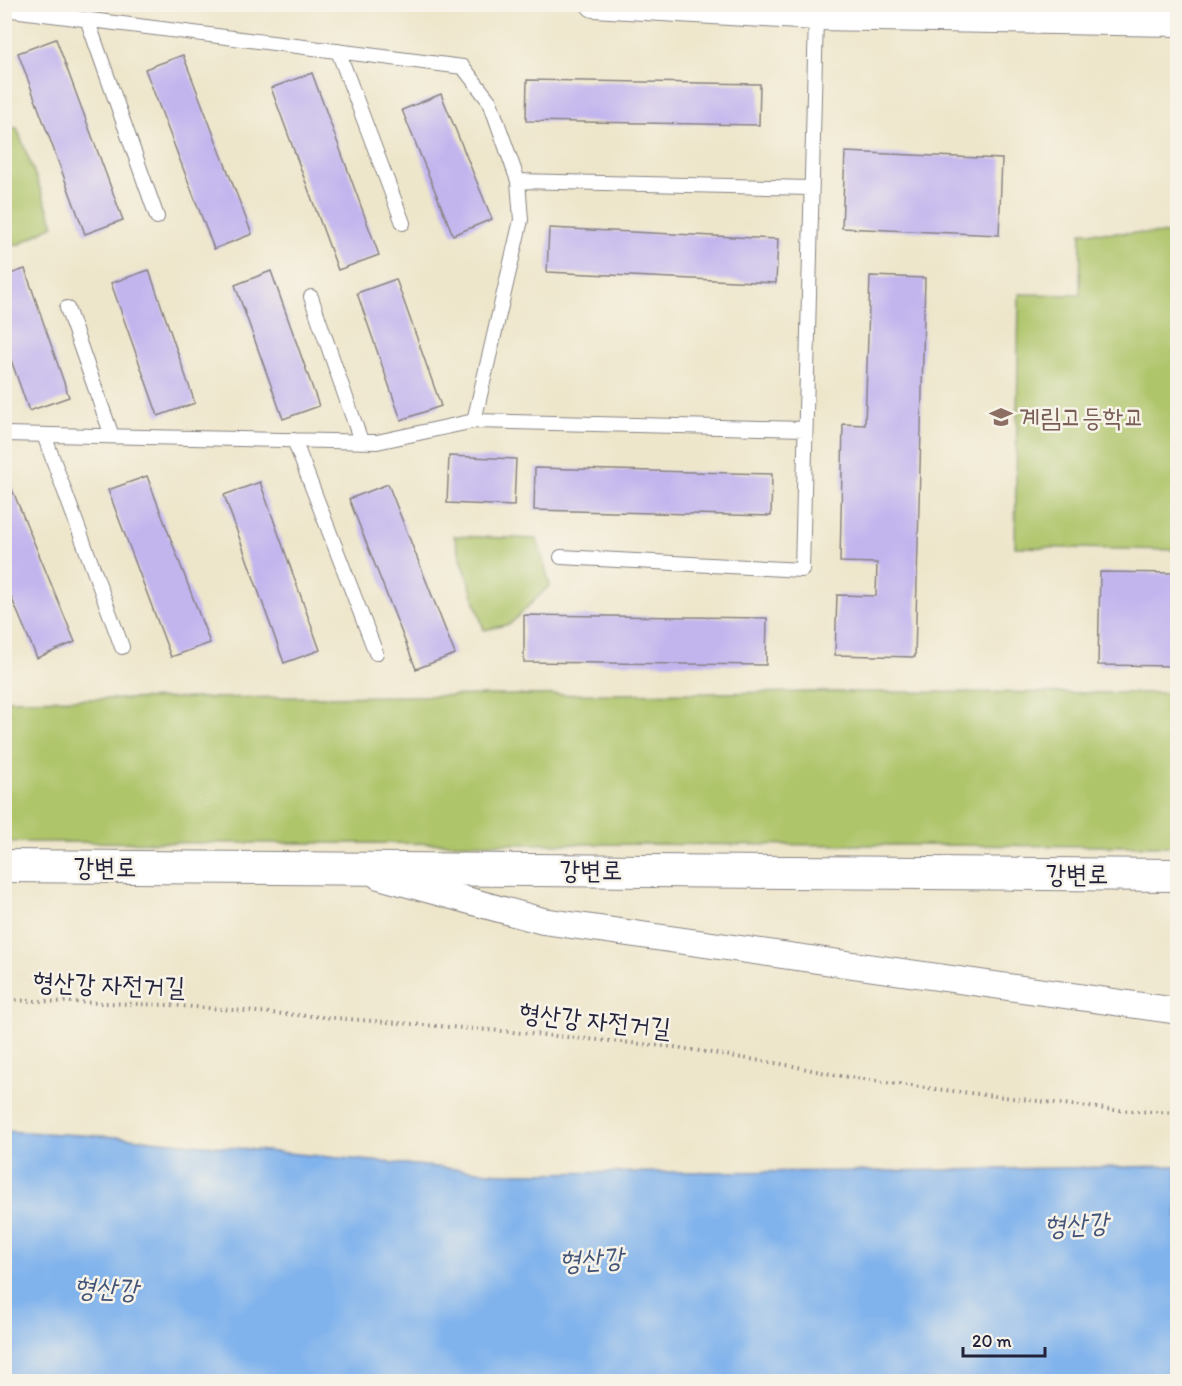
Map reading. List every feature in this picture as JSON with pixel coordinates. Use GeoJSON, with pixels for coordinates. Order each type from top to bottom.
{"type":"FeatureCollection","features":[{"type":"Feature","properties":{"kind":"street"},"geometry":{"type":"LineString","coordinates":[[594,4],[1178,23]]}},
{"type":"Feature","properties":{"kind":"street","name":"강변로"},"geometry":{"type":"LineString","coordinates":[[4,866],[1178,875]]}},
{"type":"Feature","properties":{"kind":"street"},"geometry":{"type":"LineString","coordinates":[[353,868],[543,921],[1178,1011]]}},
{"type":"Feature","properties":{"kind":"lane"},"geometry":{"type":"LineString","coordinates":[[4,9],[463,67],[490,102],[518,181],[521,220],[474,421]]}},
{"type":"Feature","properties":{"kind":"lane"},"geometry":{"type":"LineString","coordinates":[[561,557],[802,570],[816,11]]}},
{"type":"Feature","properties":{"kind":"lane"},"geometry":{"type":"LineString","coordinates":[[87,19],[157,217]]}},
{"type":"Feature","properties":{"kind":"lane"},"geometry":{"type":"LineString","coordinates":[[338,51],[403,223]]}},
{"type":"Feature","properties":{"kind":"lane"},"geometry":{"type":"LineString","coordinates":[[518,181],[812,188]]}},
{"type":"Feature","properties":{"kind":"lane"},"geometry":{"type":"LineString","coordinates":[[311,297],[361,441]]}},
{"type":"Feature","properties":{"kind":"lane"},"geometry":{"type":"LineString","coordinates":[[67,308],[112,436]]}},
{"type":"Feature","properties":{"kind":"lane"},"geometry":{"type":"LineString","coordinates":[[4,434],[377,442],[474,421],[805,429]]}},
{"type":"Feature","properties":{"kind":"lane"},"geometry":{"type":"LineString","coordinates":[[44,435],[122,647]]}},
{"type":"Feature","properties":{"kind":"lane"},"geometry":{"type":"LineString","coordinates":[[294,440],[376,653]]}},
{"type":"Feature","properties":{"kind":"path","name":"형산강 자전거길"},"geometry":{"type":"LineString","coordinates":[[4,1000],[169,1005],[501,1030],[674,1047],[793,1066],[835,1076],[892,1083],[1114,1110],[1178,1113]]}},
{"type":"Feature","properties":{"kind":"green space"},"geometry":{"type":"Polygon","coordinates":[[[4,128],[17,128],[54,225],[20,244],[5,246],[4,128]]]}},
{"type":"Feature","properties":{"kind":"green space"},"geometry":{"type":"Polygon","coordinates":[[[1081,232],[1177,234],[1177,550],[1015,547],[1019,294],[1080,295],[1081,232]]]}},
{"type":"Feature","properties":{"kind":"green space"},"geometry":{"type":"Polygon","coordinates":[[[454,536],[537,539],[550,585],[510,624],[484,630],[454,536]]]}},
{"type":"Feature","properties":{"kind":"green space"},"geometry":{"type":"Polygon","coordinates":[[[816,692],[1177,693],[1177,846],[5,842],[5,700],[816,692]]]}},
{"type":"Feature","properties":{"kind":"water","name":"형산강"},"geometry":{"type":"Polygon","coordinates":[[[4,1131],[119,1137],[500,1173],[884,1171],[1177,1166],[1177,1381],[5,1381],[4,1131]]]}},
{"type":"Feature","properties":{"kind":"building"},"geometry":{"type":"Polygon","coordinates":[[[56,39],[123,220],[85,234],[18,53],[56,39]]]}},
{"type":"Feature","properties":{"kind":"building"},"geometry":{"type":"Polygon","coordinates":[[[183,55],[252,234],[214,249],[145,69],[183,55]]]}},
{"type":"Feature","properties":{"kind":"building"},"geometry":{"type":"Polygon","coordinates":[[[312,73],[379,255],[338,270],[271,88],[312,73]]]}},
{"type":"Feature","properties":{"kind":"building"},"geometry":{"type":"Polygon","coordinates":[[[527,80],[760,84],[759,125],[526,121],[527,80]]]}},
{"type":"Feature","properties":{"kind":"building"},"geometry":{"type":"Polygon","coordinates":[[[441,94],[492,219],[453,235],[402,110],[441,94]]]}},
{"type":"Feature","properties":{"kind":"building"},"geometry":{"type":"Polygon","coordinates":[[[845,152],[1002,159],[999,235],[842,228],[845,152]]]}},
{"type":"Feature","properties":{"kind":"building"},"geometry":{"type":"Polygon","coordinates":[[[549,228],[778,239],[776,283],[547,272],[549,228]]]}},
{"type":"Feature","properties":{"kind":"building"},"geometry":{"type":"Polygon","coordinates":[[[25,269],[69,397],[29,411],[4,340],[4,276],[25,269]]]}},
{"type":"Feature","properties":{"kind":"building"},"geometry":{"type":"Polygon","coordinates":[[[149,270],[195,403],[158,416],[111,283],[149,270]]]}},
{"type":"Feature","properties":{"kind":"building"},"geometry":{"type":"Polygon","coordinates":[[[271,271],[319,406],[283,419],[235,285],[271,271]]]}},
{"type":"Feature","properties":{"kind":"building"},"geometry":{"type":"Polygon","coordinates":[[[870,276],[925,278],[915,657],[835,655],[837,595],[876,596],[877,563],[840,562],[843,424],[865,425],[870,276]]]}},
{"type":"Feature","properties":{"kind":"building"},"geometry":{"type":"Polygon","coordinates":[[[396,279],[441,406],[401,420],[357,293],[396,279]]]}},
{"type":"Feature","properties":{"kind":"building"},"geometry":{"type":"Polygon","coordinates":[[[449,456],[516,459],[514,506],[447,503],[449,456]]]}},
{"type":"Feature","properties":{"kind":"building"},"geometry":{"type":"Polygon","coordinates":[[[535,468],[772,474],[771,516],[534,510],[535,468]]]}},
{"type":"Feature","properties":{"kind":"building"},"geometry":{"type":"Polygon","coordinates":[[[5,472],[75,642],[37,658],[4,580],[5,472]]]}},
{"type":"Feature","properties":{"kind":"building"},"geometry":{"type":"Polygon","coordinates":[[[147,476],[210,643],[171,657],[108,490],[147,476]]]}},
{"type":"Feature","properties":{"kind":"building"},"geometry":{"type":"Polygon","coordinates":[[[260,482],[320,650],[284,663],[224,495],[260,482]]]}},
{"type":"Feature","properties":{"kind":"building"},"geometry":{"type":"Polygon","coordinates":[[[388,484],[455,654],[416,669],[349,499],[388,484]]]}},
{"type":"Feature","properties":{"kind":"building"},"geometry":{"type":"Polygon","coordinates":[[[1100,572],[1178,573],[1178,666],[1098,665],[1100,572]]]}},
{"type":"Feature","properties":{"kind":"building"},"geometry":{"type":"Polygon","coordinates":[[[524,615],[767,618],[766,665],[524,662],[524,615]]]}},
{"type":"Feature","properties":{"kind":"place","name":"계림고등학교"},"geometry":{"type":"Point","coordinates":[1001,417]}}]}
